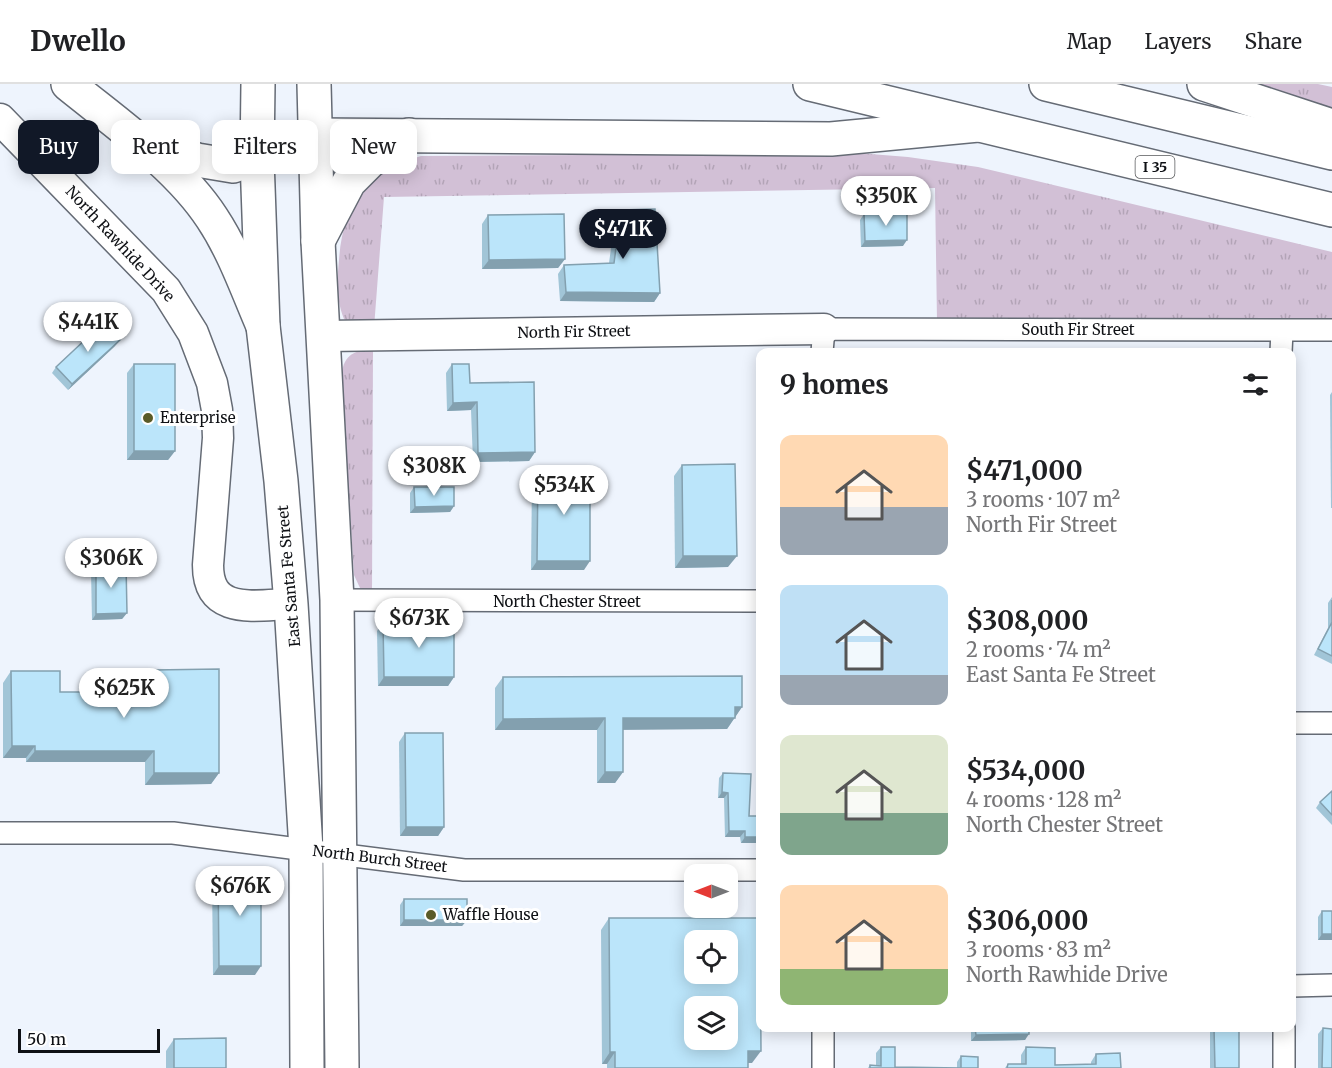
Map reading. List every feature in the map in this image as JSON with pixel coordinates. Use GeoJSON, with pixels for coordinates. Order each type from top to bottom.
{"type":"FeatureCollection","features":[{"type":"Feature","properties":{"kind":"main road"},"geometry":{"type":"LineString","coordinates":[[69,84],[113,120]]}},
{"type":"Feature","properties":{"kind":"main road","name":"East Santa Fe Street"},"geometry":{"type":"LineString","coordinates":[[258,84],[258,120]]}},
{"type":"Feature","properties":{"kind":"main road"},"geometry":{"type":"LineString","coordinates":[[313,120],[314,84]]}},
{"type":"Feature","properties":{"kind":"main road","name":"I 35"},"geometry":{"type":"LineString","coordinates":[[810,84],[1332,210]]}},
{"type":"Feature","properties":{"kind":"main road"},"geometry":{"type":"LineString","coordinates":[[1046,84],[1332,153]]}},
{"type":"Feature","properties":{"kind":"main road"},"geometry":{"type":"LineString","coordinates":[[1204,84],[1332,126]]}},
{"type":"Feature","properties":{"kind":"main road"},"geometry":{"type":"LineString","coordinates":[[417,135],[831,139],[978,124]]}},
{"type":"Feature","properties":{"kind":"main road"},"geometry":{"type":"LineString","coordinates":[[173,174],[211,216],[226,239],[263,326]]}},
{"type":"Feature","properties":{"kind":"main road","name":"East Santa Fe Street"},"geometry":{"type":"LineString","coordinates":[[258,174],[263,326],[281,481],[306,849],[307,1068]]}},
{"type":"Feature","properties":{"kind":"main road"},"geometry":{"type":"LineString","coordinates":[[315,174],[337,600],[342,854],[342,1068]]}},
{"type":"Feature","properties":{"kind":"main road"},"geometry":{"type":"LineString","coordinates":[[318,241],[349,182],[357,174]]}},
{"type":"Feature","properties":{"kind":"main road"},"geometry":{"type":"LineString","coordinates":[[281,481],[303,518],[306,555],[314,571],[337,600]]}},
{"type":"Feature","properties":{"kind":"main road"},"geometry":{"type":"LineString","coordinates":[[291,604],[311,623],[318,642],[324,692],[339,726]]}},
{"type":"Feature","properties":{"kind":"street","name":"North Rawhide Drive"},"geometry":{"type":"LineString","coordinates":[[0,119],[166,290],[193,333],[212,383],[217,410],[218,438],[208,566],[208,581],[215,594],[227,602],[241,605],[291,604]]}},
{"type":"Feature","properties":{"kind":"street","name":"South Fir Street"},"geometry":{"type":"LineString","coordinates":[[823,341],[1332,330]]}},
{"type":"Feature","properties":{"kind":"street"},"geometry":{"type":"LineString","coordinates":[[1281,348],[1282,331]]}},
{"type":"Feature","properties":{"kind":"street","name":"North Fir Street"},"geometry":{"type":"LineString","coordinates":[[325,336],[823,341]]}},
{"type":"Feature","properties":{"kind":"street","name":"North Chester Street"},"geometry":{"type":"LineString","coordinates":[[337,600],[756,602]]}},
{"type":"Feature","properties":{"kind":"street"},"geometry":{"type":"LineString","coordinates":[[1296,723],[1332,723]]}},
{"type":"Feature","properties":{"kind":"street","name":"North Burch Street"},"geometry":{"type":"LineString","coordinates":[[0,833],[172,833],[464,870],[756,870]]}},
{"type":"Feature","properties":{"kind":"street"},"geometry":{"type":"LineString","coordinates":[[1296,986],[1332,986]]}},
{"type":"Feature","properties":{"kind":"street"},"geometry":{"type":"LineString","coordinates":[[823,1032],[823,1068]]}},
{"type":"Feature","properties":{"kind":"street"},"geometry":{"type":"LineString","coordinates":[[1284,1032],[1284,1068]]}},
{"type":"Feature","properties":{"kind":"green space"},"geometry":{"type":"Polygon","coordinates":[[[1251,84],[1318,84],[1332,87],[1332,108],[1251,84]]]}},
{"type":"Feature","properties":{"kind":"green space"},"geometry":{"type":"Polygon","coordinates":[[[858,153],[908,157],[978,167],[1332,252],[1332,319],[937,321],[935,188],[384,197],[374,328],[352,324],[344,319],[341,312],[338,275],[341,240],[352,207],[361,193],[382,174],[417,174],[417,157],[858,153]]]}},
{"type":"Feature","properties":{"kind":"green space"},"geometry":{"type":"Polygon","coordinates":[[[373,350],[372,592],[360,588],[354,575],[341,378],[346,359],[359,351],[373,350]]]}},
{"type":"Feature","properties":{"kind":"building"},"geometry":{"type":"Polygon","coordinates":[[[655,209],[660,293],[566,292],[564,265],[614,263],[621,210],[655,209]]]}},
{"type":"Feature","properties":{"kind":"building"},"geometry":{"type":"Polygon","coordinates":[[[907,213],[907,240],[865,241],[864,214],[907,213]]]}},
{"type":"Feature","properties":{"kind":"building"},"geometry":{"type":"Polygon","coordinates":[[[564,214],[565,259],[489,260],[488,215],[564,214]]]}},
{"type":"Feature","properties":{"kind":"building"},"geometry":{"type":"Polygon","coordinates":[[[104,322],[120,340],[72,384],[56,367],[104,322]]]}},
{"type":"Feature","properties":{"kind":"building","name":"Enterprise"},"geometry":{"type":"Polygon","coordinates":[[[134,364],[175,364],[175,451],[134,451],[134,364]]]}},
{"type":"Feature","properties":{"kind":"building"},"geometry":{"type":"Polygon","coordinates":[[[452,364],[469,364],[470,383],[534,382],[535,452],[478,453],[477,402],[453,403],[452,364]]]}},
{"type":"Feature","properties":{"kind":"building"},"geometry":{"type":"Polygon","coordinates":[[[735,464],[737,556],[683,556],[682,465],[735,464]]]}},
{"type":"Feature","properties":{"kind":"building"},"geometry":{"type":"Polygon","coordinates":[[[538,471],[590,471],[590,561],[537,561],[538,471]]]}},
{"type":"Feature","properties":{"kind":"building"},"geometry":{"type":"Polygon","coordinates":[[[414,487],[454,487],[454,506],[415,507],[414,487]]]}},
{"type":"Feature","properties":{"kind":"building"},"geometry":{"type":"Polygon","coordinates":[[[126,564],[127,613],[96,614],[96,565],[126,564]]]}},
{"type":"Feature","properties":{"kind":"building"},"geometry":{"type":"Polygon","coordinates":[[[454,621],[454,677],[384,677],[383,622],[454,621]]]}},
{"type":"Feature","properties":{"kind":"building"},"geometry":{"type":"Polygon","coordinates":[[[1332,622],[1332,656],[1318,649],[1332,622]]]}},
{"type":"Feature","properties":{"kind":"building"},"geometry":{"type":"Polygon","coordinates":[[[219,669],[219,773],[154,773],[154,751],[35,751],[35,746],[12,746],[11,671],[60,671],[60,692],[153,692],[153,670],[219,669]]]}},
{"type":"Feature","properties":{"kind":"building"},"geometry":{"type":"Polygon","coordinates":[[[742,676],[742,707],[735,707],[735,718],[623,718],[623,772],[605,772],[605,718],[503,719],[503,677],[742,676]]]}},
{"type":"Feature","properties":{"kind":"building"},"geometry":{"type":"Polygon","coordinates":[[[405,733],[443,733],[444,827],[406,827],[405,733]]]}},
{"type":"Feature","properties":{"kind":"building"},"geometry":{"type":"Polygon","coordinates":[[[723,773],[751,774],[749,816],[756,816],[756,837],[745,837],[745,831],[729,831],[728,793],[722,792],[723,773]]]}},
{"type":"Feature","properties":{"kind":"building"},"geometry":{"type":"Polygon","coordinates":[[[1332,791],[1332,815],[1320,802],[1332,791]]]}},
{"type":"Feature","properties":{"kind":"building"},"geometry":{"type":"Polygon","coordinates":[[[261,868],[261,966],[219,966],[218,869],[261,868]]]}},
{"type":"Feature","properties":{"kind":"building","name":"Waffle House"},"geometry":{"type":"Polygon","coordinates":[[[404,899],[467,899],[467,920],[404,920],[404,899]]]}},
{"type":"Feature","properties":{"kind":"building"},"geometry":{"type":"Polygon","coordinates":[[[1322,911],[1332,911],[1332,934],[1322,934],[1322,911]]]}},
{"type":"Feature","properties":{"kind":"building"},"geometry":{"type":"Polygon","coordinates":[[[609,918],[756,918],[756,1032],[761,1032],[761,1051],[748,1051],[748,1068],[615,1068],[615,1052],[610,1052],[609,918]]]}},
{"type":"Feature","properties":{"kind":"building"},"geometry":{"type":"Polygon","coordinates":[[[1323,1028],[1332,1029],[1332,1068],[1322,1068],[1323,1028]]]}},
{"type":"Feature","properties":{"kind":"building"},"geometry":{"type":"Polygon","coordinates":[[[976,1032],[1029,1032],[1029,1034],[976,1035],[976,1032]]]}},
{"type":"Feature","properties":{"kind":"building"},"geometry":{"type":"Polygon","coordinates":[[[1214,1032],[1239,1032],[1239,1068],[1215,1068],[1214,1032]]]}},
{"type":"Feature","properties":{"kind":"building"},"geometry":{"type":"Polygon","coordinates":[[[226,1038],[226,1068],[174,1068],[174,1039],[226,1038]]]}},
{"type":"Feature","properties":{"kind":"building"},"geometry":{"type":"Polygon","coordinates":[[[881,1047],[895,1047],[895,1067],[961,1068],[870,1068],[870,1065],[881,1066],[881,1047]]]}},
{"type":"Feature","properties":{"kind":"building"},"geometry":{"type":"Polygon","coordinates":[[[1026,1047],[1055,1048],[1055,1065],[1096,1064],[1096,1054],[1120,1053],[1121,1068],[1007,1068],[1008,1064],[1026,1064],[1026,1047]]]}},
{"type":"Feature","properties":{"kind":"building"},"geometry":{"type":"Polygon","coordinates":[[[961,1056],[978,1057],[978,1068],[961,1068],[961,1056]]]}},
{"type":"Feature","properties":{"kind":"place","name":"Enterprise"},"geometry":{"type":"Point","coordinates":[148,418]}},
{"type":"Feature","properties":{"kind":"place","name":"Waffle House"},"geometry":{"type":"Point","coordinates":[431,915]}}]}
